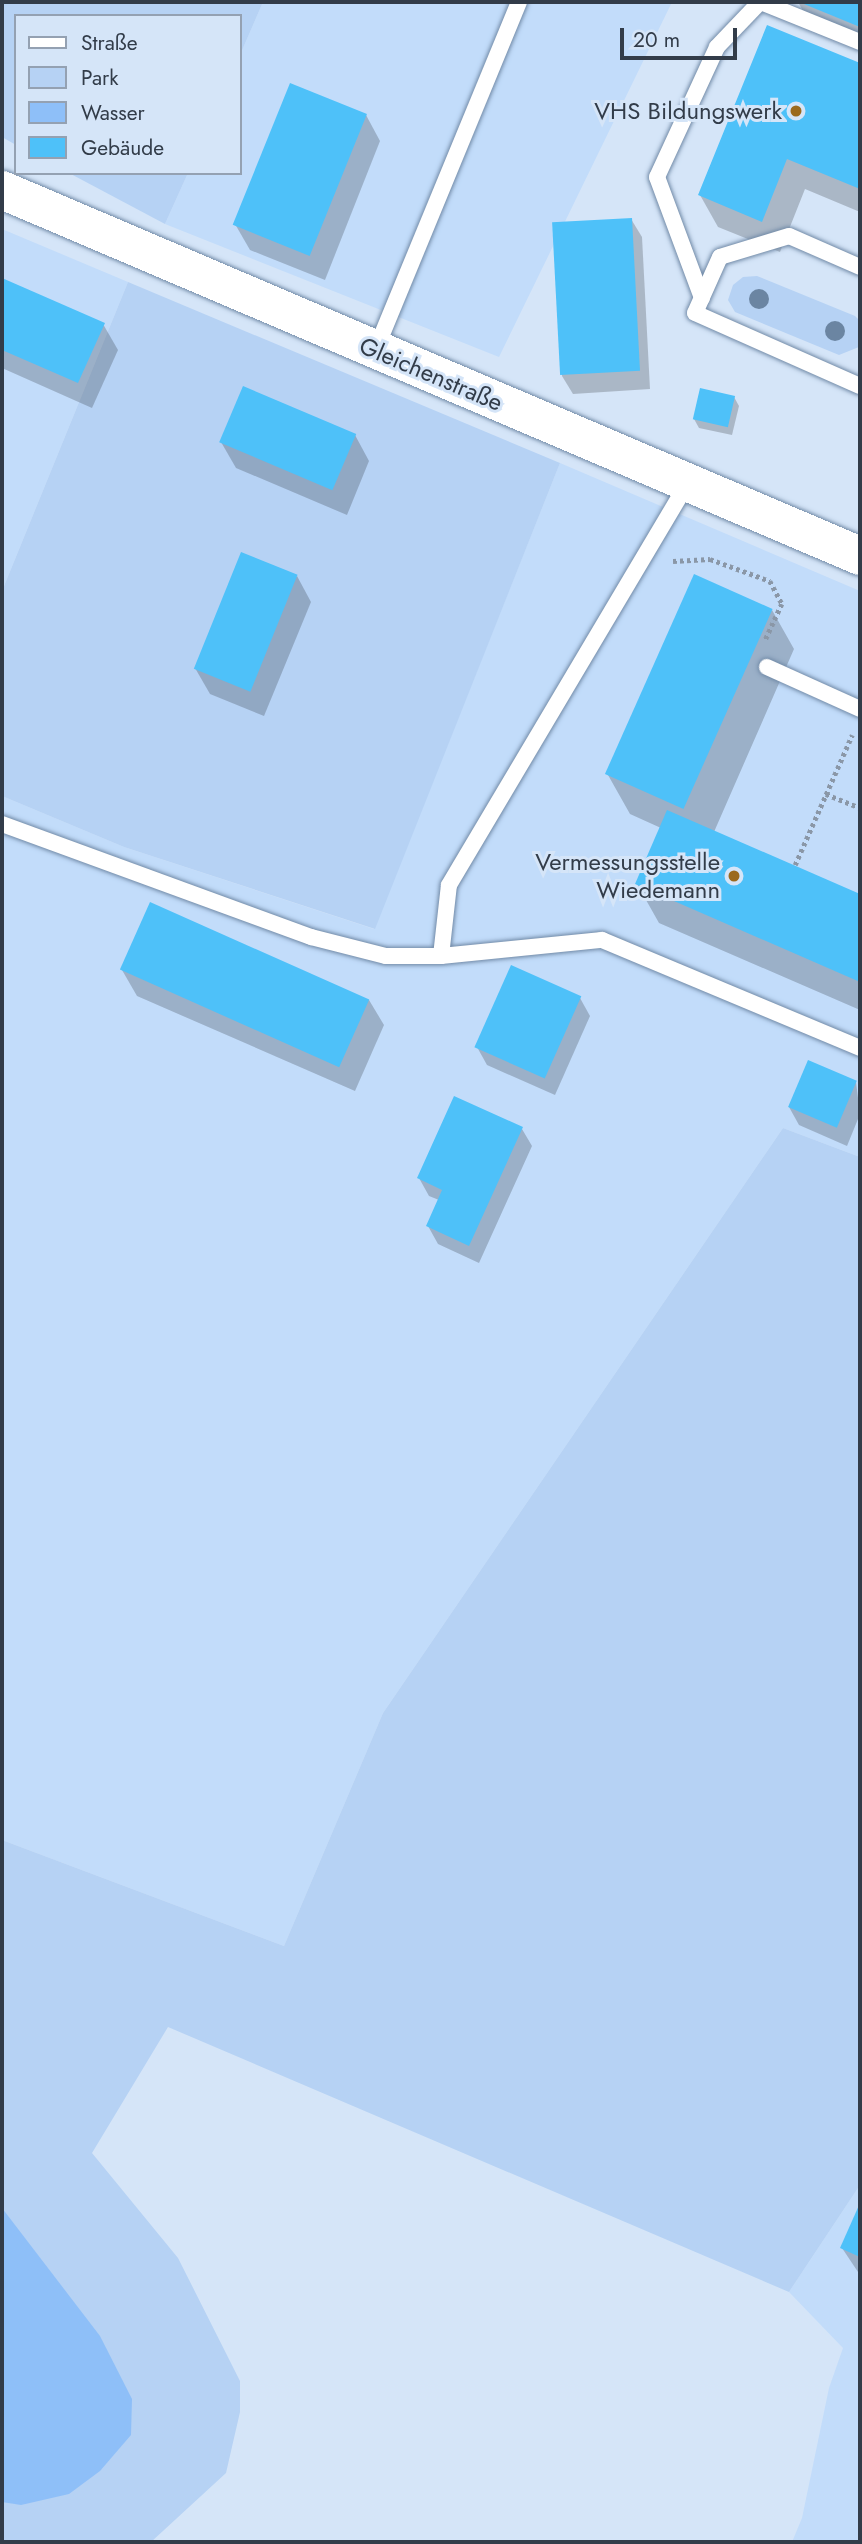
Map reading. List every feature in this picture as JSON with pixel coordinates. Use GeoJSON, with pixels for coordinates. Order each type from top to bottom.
{"type":"FeatureCollection","features":[{"type":"Feature","properties":{"kind":"street","name":"Gleichenstraße"},"geometry":{"type":"LineString","coordinates":[[2,190],[860,556]]}},
{"type":"Feature","properties":{"kind":"lane"},"geometry":{"type":"LineString","coordinates":[[375,350],[519,2]]}},
{"type":"Feature","properties":{"kind":"lane"},"geometry":{"type":"LineString","coordinates":[[702,298],[657,177],[717,47],[761,2],[860,43]]}},
{"type":"Feature","properties":{"kind":"lane"},"geometry":{"type":"LineString","coordinates":[[860,267],[789,236],[720,257],[695,313],[860,386]]}},
{"type":"Feature","properties":{"kind":"lane"},"geometry":{"type":"LineString","coordinates":[[441,957],[449,885],[688,482]]}},
{"type":"Feature","properties":{"kind":"lane"},"geometry":{"type":"LineString","coordinates":[[767,667],[860,709]]}},
{"type":"Feature","properties":{"kind":"lane"},"geometry":{"type":"LineString","coordinates":[[2,824],[311,937],[386,956],[441,957],[602,940],[860,1048]]}},
{"type":"Feature","properties":{"kind":"path"},"geometry":{"type":"LineString","coordinates":[[642,562],[710,559],[770,581],[782,604],[755,662],[767,667]]}},
{"type":"Feature","properties":{"kind":"path"},"geometry":{"type":"LineString","coordinates":[[795,866],[855,727]]}},
{"type":"Feature","properties":{"kind":"path"},"geometry":{"type":"LineString","coordinates":[[826,794],[860,808]]}},
{"type":"Feature","properties":{"kind":"shaded area"},"geometry":{"type":"Polygon","coordinates":[[[263,2],[672,2],[499,357],[165,224],[187,175],[242,175],[242,50],[263,2]]]}},
{"type":"Feature","properties":{"kind":"shaded area"},"geometry":{"type":"Polygon","coordinates":[[[2,229],[128,282],[2,591],[2,229]]]}},
{"type":"Feature","properties":{"kind":"shaded area"},"geometry":{"type":"Polygon","coordinates":[[[560,463],[860,591],[860,1157],[783,1128],[383,1713],[284,1946],[2,1840],[2,796],[124,847],[374,929],[560,463]]]}},
{"type":"Feature","properties":{"kind":"shaded area"},"geometry":{"type":"Polygon","coordinates":[[[860,2185],[860,2542],[792,2542],[802,2518],[829,2388],[843,2348],[789,2292],[860,2185]]]}},
{"type":"Feature","properties":{"kind":"green space"},"geometry":{"type":"Polygon","coordinates":[[[2,2],[263,2],[242,50],[242,14],[14,14],[14,144],[2,137],[2,2]]]}},
{"type":"Feature","properties":{"kind":"green space"},"geometry":{"type":"Polygon","coordinates":[[[73,175],[187,175],[165,224],[73,175]]]}},
{"type":"Feature","properties":{"kind":"green space"},"geometry":{"type":"Polygon","coordinates":[[[757,276],[855,316],[860,321],[859,347],[839,355],[735,312],[728,300],[733,285],[743,277],[757,276]]]}},
{"type":"Feature","properties":{"kind":"green space"},"geometry":{"type":"Polygon","coordinates":[[[128,282],[560,463],[375,929],[124,847],[2,796],[2,591],[128,282]]]}},
{"type":"Feature","properties":{"kind":"green space"},"geometry":{"type":"Polygon","coordinates":[[[783,1128],[860,1157],[860,2185],[789,2292],[168,2027],[92,2153],[178,2258],[240,2381],[240,2412],[226,2473],[151,2542],[2,2542],[2,1840],[284,1946],[383,1713],[783,1128]]]}},
{"type":"Feature","properties":{"kind":"water"},"geometry":{"type":"Polygon","coordinates":[[[2,2208],[100,2336],[132,2399],[131,2435],[100,2471],[69,2494],[21,2505],[2,2502],[2,2208]]]}},
{"type":"Feature","properties":{"kind":"building"},"geometry":{"type":"Polygon","coordinates":[[[799,2],[860,2],[860,27],[799,2]]]}},
{"type":"Feature","properties":{"kind":"building","name":"VHS Bildungswerk"},"geometry":{"type":"Polygon","coordinates":[[[767,25],[860,63],[860,189],[787,159],[762,222],[698,195],[767,25]]]}},
{"type":"Feature","properties":{"kind":"building"},"geometry":{"type":"Polygon","coordinates":[[[290,83],[367,114],[310,256],[233,225],[290,83]]]}},
{"type":"Feature","properties":{"kind":"building"},"geometry":{"type":"Polygon","coordinates":[[[632,218],[640,371],[560,375],[552,222],[632,218]]]}},
{"type":"Feature","properties":{"kind":"building"},"geometry":{"type":"Polygon","coordinates":[[[2,278],[105,323],[78,383],[2,350],[2,278]]]}},
{"type":"Feature","properties":{"kind":"building"},"geometry":{"type":"Polygon","coordinates":[[[243,386],[356,434],[332,490],[219,442],[243,386]]]}},
{"type":"Feature","properties":{"kind":"building"},"geometry":{"type":"Polygon","coordinates":[[[700,388],[735,396],[728,427],[693,419],[700,388]]]}},
{"type":"Feature","properties":{"kind":"building"},"geometry":{"type":"Polygon","coordinates":[[[241,552],[298,575],[250,692],[194,669],[241,552]]]}},
{"type":"Feature","properties":{"kind":"building"},"geometry":{"type":"Polygon","coordinates":[[[694,574],[773,609],[683,809],[605,774],[694,574]]]}},
{"type":"Feature","properties":{"kind":"building"},"geometry":{"type":"Polygon","coordinates":[[[667,810],[860,894],[860,982],[635,884],[667,810]]]}},
{"type":"Feature","properties":{"kind":"building"},"geometry":{"type":"Polygon","coordinates":[[[150,902],[369,1000],[339,1067],[120,970],[150,902]]]}},
{"type":"Feature","properties":{"kind":"building"},"geometry":{"type":"Polygon","coordinates":[[[511,965],[581,996],[545,1079],[474,1047],[511,965]]]}},
{"type":"Feature","properties":{"kind":"building"},"geometry":{"type":"Polygon","coordinates":[[[808,1060],[857,1081],[837,1128],[788,1107],[808,1060]]]}},
{"type":"Feature","properties":{"kind":"building"},"geometry":{"type":"Polygon","coordinates":[[[454,1096],[523,1127],[469,1246],[426,1226],[442,1190],[417,1178],[454,1096]]]}},
{"type":"Feature","properties":{"kind":"building"},"geometry":{"type":"Polygon","coordinates":[[[860,2203],[860,2257],[840,2248],[860,2203]]]}},
{"type":"Feature","properties":{"kind":"place","name":"VHS Bildungswerk"},"geometry":{"type":"Point","coordinates":[796,111]}},
{"type":"Feature","properties":{"kind":"place","name":"Vermessungsstelle Wiedemann"},"geometry":{"type":"Point","coordinates":[734,876]}}]}
